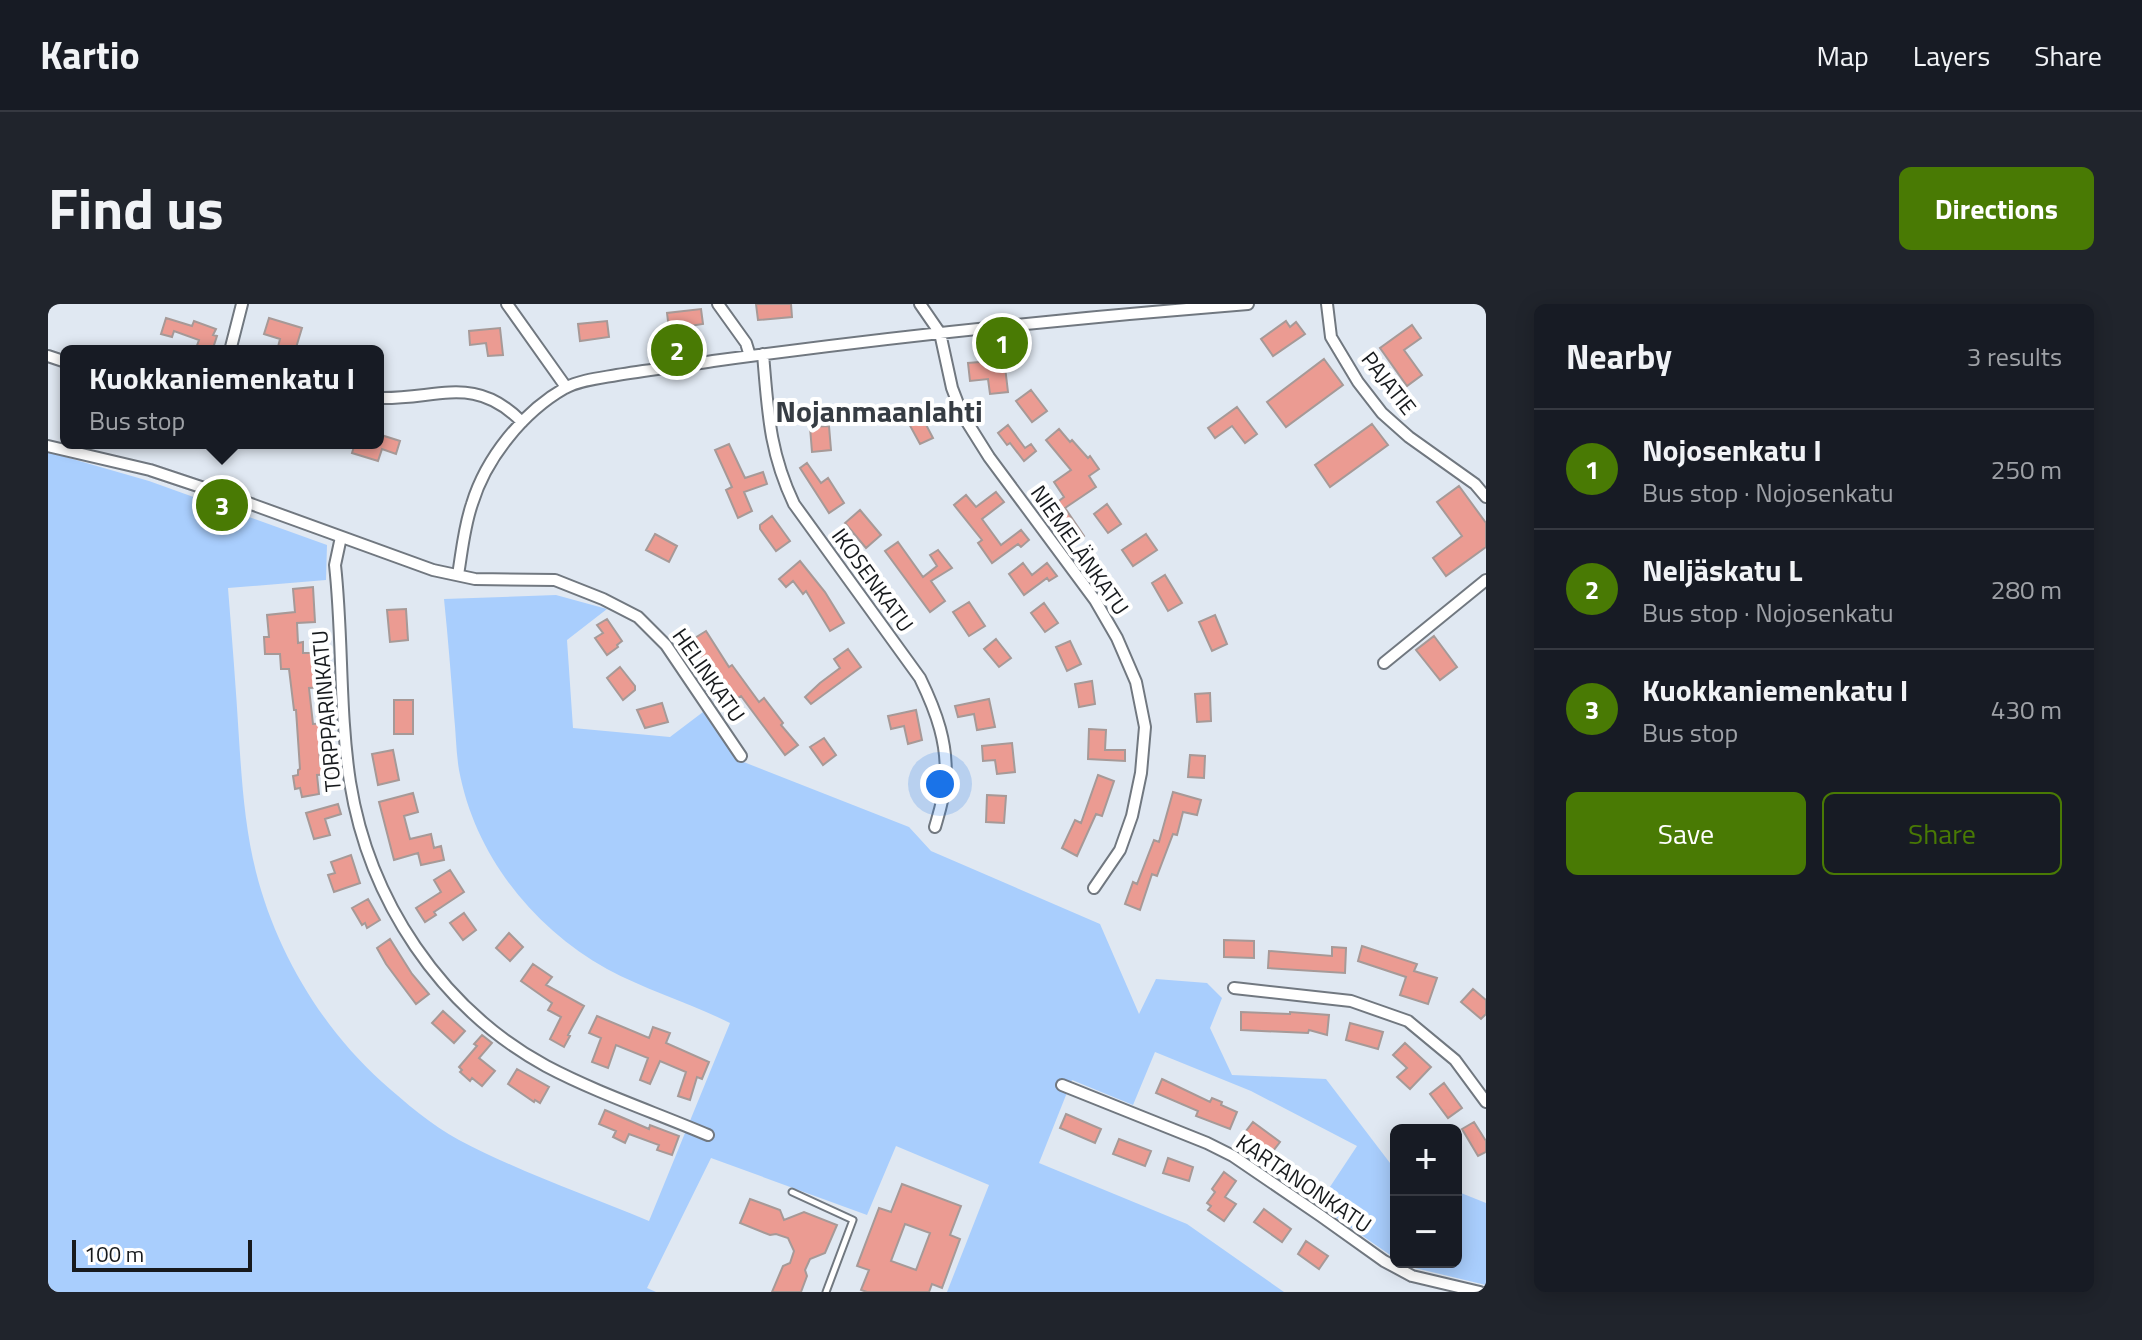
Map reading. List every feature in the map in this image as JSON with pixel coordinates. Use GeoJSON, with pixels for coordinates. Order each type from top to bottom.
{"type":"FeatureCollection","features":[{"type":"Feature","properties":{"kind":"street"},"geometry":{"type":"LineString","coordinates":[[232,345],[242,304]]}},
{"type":"Feature","properties":{"kind":"street"},"geometry":{"type":"LineString","coordinates":[[507,304],[566,387]]}},
{"type":"Feature","properties":{"kind":"street"},"geometry":{"type":"LineString","coordinates":[[718,304],[746,343],[750,356]]}},
{"type":"Feature","properties":{"kind":"street"},"geometry":{"type":"LineString","coordinates":[[920,304],[940,333]]}},
{"type":"Feature","properties":{"kind":"street"},"geometry":{"type":"LineString","coordinates":[[458,575],[466,526],[480,482],[491,462],[522,422],[566,387],[594,379],[763,354],[1211,305],[1248,304]]}},
{"type":"Feature","properties":{"kind":"street","name":"PAJATIE"},"geometry":{"type":"LineString","coordinates":[[1327,304],[1331,337],[1358,382],[1382,413],[1409,437],[1475,484],[1486,497]]}},
{"type":"Feature","properties":{"kind":"street","name":"NIEMELÄNKATU"},"geometry":{"type":"LineString","coordinates":[[940,333],[952,388],[962,414],[989,457],[1095,600],[1117,638],[1136,682],[1145,727],[1141,773],[1132,816],[1120,850],[1094,888]]}},
{"type":"Feature","properties":{"kind":"street","name":"IKOSENKATU"},"geometry":{"type":"LineString","coordinates":[[763,354],[769,427],[781,477],[794,504],[920,678],[933,706],[946,759],[945,786],[935,827]]}},
{"type":"Feature","properties":{"kind":"street"},"geometry":{"type":"LineString","coordinates":[[384,398],[466,392],[484,395],[508,407],[522,422]]}},
{"type":"Feature","properties":{"kind":"street","name":"HELINKATU"},"geometry":{"type":"LineString","coordinates":[[61,449],[150,470],[433,570],[475,579],[555,580],[603,599],[638,617],[666,645],[741,756]]}},
{"type":"Feature","properties":{"kind":"street","name":"TORPPARINKATU"},"geometry":{"type":"LineString","coordinates":[[341,537],[335,565],[350,783],[368,855],[396,917],[437,976],[463,1004],[517,1047],[580,1082],[708,1135]]}},
{"type":"Feature","properties":{"kind":"street"},"geometry":{"type":"LineString","coordinates":[[1384,663],[1486,580]]}},
{"type":"Feature","properties":{"kind":"street"},"geometry":{"type":"LineString","coordinates":[[1234,988],[1351,1001],[1408,1021],[1455,1060],[1486,1102]]}},
{"type":"Feature","properties":{"kind":"street","name":"KARTANONKATU"},"geometry":{"type":"LineString","coordinates":[[1062,1085],[1233,1156],[1384,1261],[1412,1276],[1480,1292]]}},
{"type":"Feature","properties":{"kind":"lane"},"geometry":{"type":"LineString","coordinates":[[792,1192],[853,1220],[826,1292]]}},
{"type":"Feature","properties":{"kind":"shaded area"},"geometry":{"type":"Polygon","coordinates":[[[48,452],[149,481],[327,545],[326,580],[228,588],[243,789],[256,872],[289,959],[339,1037],[382,1082],[419,1113],[482,1152],[649,1221],[730,1023],[622,977],[580,952],[531,910],[511,886],[478,831],[459,770],[444,599],[556,595],[607,609],[567,640],[573,728],[670,737],[703,712],[736,759],[909,827],[931,851],[1100,924],[1139,1014],[1156,979],[1207,983],[1222,998],[1210,1028],[1232,1075],[1326,1079],[1390,1163],[1390,1255],[1318,1205],[1357,1146],[1251,1091],[1155,1052],[1133,1105],[1072,1080],[1039,1163],[1187,1224],[1284,1292],[947,1292],[989,1185],[896,1146],[867,1215],[711,1158],[647,1288],[656,1292],[48,1292],[48,452]]]}},
{"type":"Feature","properties":{"kind":"shaded area"},"geometry":{"type":"Polygon","coordinates":[[[1462,1193],[1486,1203],[1486,1285],[1415,1268],[1462,1268],[1462,1193]]]}},
{"type":"Feature","properties":{"kind":"building"},"geometry":{"type":"Polygon","coordinates":[[[756,304],[791,304],[792,317],[758,320],[756,304]]]}},
{"type":"Feature","properties":{"kind":"building"},"geometry":{"type":"Polygon","coordinates":[[[701,309],[703,324],[669,329],[667,313],[701,309]]]}},
{"type":"Feature","properties":{"kind":"building"},"geometry":{"type":"Polygon","coordinates":[[[166,318],[192,326],[194,321],[216,329],[213,335],[217,336],[214,345],[197,345],[199,340],[174,331],[172,337],[161,334],[166,318]]]}},
{"type":"Feature","properties":{"kind":"building"},"geometry":{"type":"Polygon","coordinates":[[[269,318],[302,328],[297,345],[278,345],[280,339],[264,334],[269,318]]]}},
{"type":"Feature","properties":{"kind":"building"},"geometry":{"type":"Polygon","coordinates":[[[607,321],[609,337],[580,341],[578,324],[607,321]]]}},
{"type":"Feature","properties":{"kind":"building"},"geometry":{"type":"Polygon","coordinates":[[[1286,321],[1290,327],[1296,322],[1305,334],[1273,356],[1261,339],[1286,321]]]}},
{"type":"Feature","properties":{"kind":"building"},"geometry":{"type":"Polygon","coordinates":[[[1412,325],[1421,338],[1404,350],[1422,375],[1407,386],[1380,348],[1412,325]]]}},
{"type":"Feature","properties":{"kind":"building"},"geometry":{"type":"Polygon","coordinates":[[[500,328],[503,355],[488,356],[486,343],[470,345],[469,331],[500,328]]]}},
{"type":"Feature","properties":{"kind":"building"},"geometry":{"type":"Polygon","coordinates":[[[1324,359],[1343,385],[1286,427],[1267,402],[1324,359]]]}},
{"type":"Feature","properties":{"kind":"building"},"geometry":{"type":"Polygon","coordinates":[[[992,361],[993,369],[1005,367],[1008,392],[990,394],[988,379],[970,381],[968,363],[992,361]]]}},
{"type":"Feature","properties":{"kind":"building"},"geometry":{"type":"Polygon","coordinates":[[[1031,390],[1047,411],[1032,422],[1016,401],[1031,390]]]}},
{"type":"Feature","properties":{"kind":"building"},"geometry":{"type":"Polygon","coordinates":[[[1237,407],[1257,434],[1245,443],[1232,426],[1215,438],[1208,428],[1237,407]]]}},
{"type":"Feature","properties":{"kind":"building"},"geometry":{"type":"Polygon","coordinates":[[[921,415],[933,438],[920,444],[908,422],[921,415]]]}},
{"type":"Feature","properties":{"kind":"building"},"geometry":{"type":"Polygon","coordinates":[[[1372,424],[1388,445],[1330,487],[1315,465],[1372,424]]]}},
{"type":"Feature","properties":{"kind":"building"},"geometry":{"type":"Polygon","coordinates":[[[1008,425],[1025,448],[1031,444],[1036,451],[1024,461],[998,433],[1008,425]]]}},
{"type":"Feature","properties":{"kind":"building"},"geometry":{"type":"Polygon","coordinates":[[[829,426],[831,450],[812,452],[810,427],[829,426]]]}},
{"type":"Feature","properties":{"kind":"building"},"geometry":{"type":"Polygon","coordinates":[[[1059,429],[1088,458],[1090,456],[1099,469],[1089,476],[1096,487],[1065,508],[1084,536],[1076,541],[1051,507],[1064,497],[1054,482],[1071,470],[1046,440],[1059,429]]]}},
{"type":"Feature","properties":{"kind":"building"},"geometry":{"type":"Polygon","coordinates":[[[384,436],[400,441],[396,454],[382,449],[384,436]]]}},
{"type":"Feature","properties":{"kind":"building"},"geometry":{"type":"Polygon","coordinates":[[[729,444],[745,478],[763,472],[767,484],[744,492],[752,511],[738,518],[726,490],[732,487],[715,450],[729,444]]]}},
{"type":"Feature","properties":{"kind":"building"},"geometry":{"type":"Polygon","coordinates":[[[353,449],[382,449],[378,461],[352,453],[353,449]]]}},
{"type":"Feature","properties":{"kind":"building"},"geometry":{"type":"Polygon","coordinates":[[[807,463],[821,483],[828,478],[844,503],[829,513],[800,468],[807,463]]]}},
{"type":"Feature","properties":{"kind":"building"},"geometry":{"type":"Polygon","coordinates":[[[1459,486],[1486,523],[1486,547],[1446,576],[1433,558],[1462,536],[1437,502],[1459,486]]]}},
{"type":"Feature","properties":{"kind":"building"},"geometry":{"type":"Polygon","coordinates":[[[996,492],[1004,502],[982,519],[1001,545],[1021,530],[1029,540],[1021,547],[1018,544],[992,563],[978,543],[982,540],[954,505],[966,495],[976,507],[996,492]]]}},
{"type":"Feature","properties":{"kind":"building"},"geometry":{"type":"Polygon","coordinates":[[[1107,504],[1121,524],[1108,533],[1094,514],[1107,504]]]}},
{"type":"Feature","properties":{"kind":"building"},"geometry":{"type":"Polygon","coordinates":[[[860,510],[881,535],[866,548],[845,523],[860,510]]]}},
{"type":"Feature","properties":{"kind":"building"},"geometry":{"type":"Polygon","coordinates":[[[772,516],[790,541],[776,551],[760,529],[760,525],[772,516]]]}},
{"type":"Feature","properties":{"kind":"building"},"geometry":{"type":"Polygon","coordinates":[[[655,534],[677,546],[669,562],[646,550],[655,534]]]}},
{"type":"Feature","properties":{"kind":"building"},"geometry":{"type":"Polygon","coordinates":[[[1146,534],[1157,550],[1133,566],[1122,550],[1146,534]]]}},
{"type":"Feature","properties":{"kind":"building"},"geometry":{"type":"Polygon","coordinates":[[[898,542],[923,577],[937,566],[930,555],[938,550],[952,568],[931,581],[945,601],[930,612],[885,551],[898,542]]]}},
{"type":"Feature","properties":{"kind":"building"},"geometry":{"type":"Polygon","coordinates":[[[800,561],[825,592],[844,623],[830,631],[806,591],[803,594],[793,581],[786,587],[779,579],[800,561]]]}},
{"type":"Feature","properties":{"kind":"building"},"geometry":{"type":"Polygon","coordinates":[[[1023,563],[1032,575],[1047,563],[1057,576],[1049,581],[1047,578],[1024,595],[1009,574],[1023,563]]]}},
{"type":"Feature","properties":{"kind":"building"},"geometry":{"type":"Polygon","coordinates":[[[1165,575],[1182,603],[1168,611],[1152,583],[1165,575]]]}},
{"type":"Feature","properties":{"kind":"building"},"geometry":{"type":"Polygon","coordinates":[[[313,587],[315,622],[297,623],[298,643],[303,642],[303,653],[324,653],[327,687],[309,688],[313,724],[328,723],[329,738],[319,739],[320,765],[333,764],[333,774],[317,775],[319,794],[302,797],[300,788],[295,789],[293,776],[298,775],[300,769],[296,710],[289,669],[281,669],[280,654],[265,654],[264,637],[269,637],[267,615],[295,612],[293,589],[313,587]]]}},
{"type":"Feature","properties":{"kind":"building"},"geometry":{"type":"Polygon","coordinates":[[[969,602],[985,626],[969,636],[953,612],[969,602]]]}},
{"type":"Feature","properties":{"kind":"building"},"geometry":{"type":"Polygon","coordinates":[[[1044,603],[1058,623],[1045,632],[1031,613],[1044,603]]]}},
{"type":"Feature","properties":{"kind":"building"},"geometry":{"type":"Polygon","coordinates":[[[406,609],[408,640],[390,642],[387,610],[406,609]]]}},
{"type":"Feature","properties":{"kind":"building"},"geometry":{"type":"Polygon","coordinates":[[[1215,615],[1227,644],[1212,651],[1199,622],[1215,615]]]}},
{"type":"Feature","properties":{"kind":"building"},"geometry":{"type":"Polygon","coordinates":[[[607,619],[622,641],[607,655],[595,638],[603,633],[597,625],[607,619]]]}},
{"type":"Feature","properties":{"kind":"building"},"geometry":{"type":"Polygon","coordinates":[[[706,631],[729,667],[732,665],[759,702],[764,698],[798,745],[785,755],[741,696],[733,701],[690,641],[706,631]]]}},
{"type":"Feature","properties":{"kind":"building"},"geometry":{"type":"Polygon","coordinates":[[[1434,636],[1457,667],[1440,680],[1416,650],[1434,636]]]}},
{"type":"Feature","properties":{"kind":"building"},"geometry":{"type":"Polygon","coordinates":[[[996,639],[1011,658],[999,667],[984,649],[996,639]]]}},
{"type":"Feature","properties":{"kind":"building"},"geometry":{"type":"Polygon","coordinates":[[[1070,641],[1081,664],[1067,671],[1056,647],[1070,641]]]}},
{"type":"Feature","properties":{"kind":"building"},"geometry":{"type":"Polygon","coordinates":[[[848,649],[861,667],[811,704],[805,697],[840,668],[834,659],[848,649]]]}},
{"type":"Feature","properties":{"kind":"building"},"geometry":{"type":"Polygon","coordinates":[[[620,667],[635,686],[635,690],[623,700],[607,678],[620,667]]]}},
{"type":"Feature","properties":{"kind":"building"},"geometry":{"type":"Polygon","coordinates":[[[1092,681],[1095,704],[1079,707],[1075,684],[1092,681]]]}},
{"type":"Feature","properties":{"kind":"building"},"geometry":{"type":"Polygon","coordinates":[[[1210,693],[1211,721],[1197,722],[1195,694],[1210,693]]]}},
{"type":"Feature","properties":{"kind":"building"},"geometry":{"type":"Polygon","coordinates":[[[989,699],[995,727],[977,730],[974,714],[958,717],[955,706],[989,699]]]}},
{"type":"Feature","properties":{"kind":"building"},"geometry":{"type":"Polygon","coordinates":[[[394,700],[413,700],[413,734],[394,734],[394,700]]]}},
{"type":"Feature","properties":{"kind":"building"},"geometry":{"type":"Polygon","coordinates":[[[662,703],[668,722],[645,728],[637,710],[662,703]]]}},
{"type":"Feature","properties":{"kind":"building"},"geometry":{"type":"Polygon","coordinates":[[[916,710],[922,740],[908,744],[904,726],[891,729],[888,716],[916,710]]]}},
{"type":"Feature","properties":{"kind":"building"},"geometry":{"type":"Polygon","coordinates":[[[1089,729],[1106,730],[1105,750],[1125,750],[1125,761],[1088,759],[1089,729]]]}},
{"type":"Feature","properties":{"kind":"building"},"geometry":{"type":"Polygon","coordinates":[[[824,738],[836,755],[823,765],[810,747],[824,738]]]}},
{"type":"Feature","properties":{"kind":"building"},"geometry":{"type":"Polygon","coordinates":[[[1012,743],[1015,772],[997,774],[995,760],[983,761],[982,746],[1012,743]]]}},
{"type":"Feature","properties":{"kind":"building"},"geometry":{"type":"Polygon","coordinates":[[[393,750],[399,780],[378,785],[372,754],[393,750]]]}},
{"type":"Feature","properties":{"kind":"building"},"geometry":{"type":"Polygon","coordinates":[[[1190,755],[1205,756],[1204,778],[1188,777],[1190,755]]]}},
{"type":"Feature","properties":{"kind":"building"},"geometry":{"type":"Polygon","coordinates":[[[1098,775],[1114,781],[1102,816],[1096,814],[1077,856],[1062,848],[1075,820],[1081,823],[1098,775]]]}},
{"type":"Feature","properties":{"kind":"building"},"geometry":{"type":"Polygon","coordinates":[[[1173,792],[1201,800],[1197,815],[1183,812],[1177,835],[1173,834],[1157,876],[1152,874],[1140,910],[1125,904],[1133,882],[1137,884],[1154,840],[1159,842],[1173,792]]]}},
{"type":"Feature","properties":{"kind":"building"},"geometry":{"type":"Polygon","coordinates":[[[413,793],[418,812],[404,816],[410,839],[431,834],[434,848],[441,846],[444,860],[421,865],[418,853],[394,860],[379,802],[413,793]]]}},
{"type":"Feature","properties":{"kind":"building"},"geometry":{"type":"Polygon","coordinates":[[[987,795],[1006,796],[1004,823],[986,822],[987,795]]]}},
{"type":"Feature","properties":{"kind":"building"},"geometry":{"type":"Polygon","coordinates":[[[338,804],[341,814],[325,819],[330,835],[314,839],[306,813],[338,804]]]}},
{"type":"Feature","properties":{"kind":"building"},"geometry":{"type":"Polygon","coordinates":[[[351,855],[360,883],[334,892],[328,875],[335,873],[331,862],[351,855]]]}},
{"type":"Feature","properties":{"kind":"building"},"geometry":{"type":"Polygon","coordinates":[[[450,870],[464,892],[434,912],[436,915],[425,922],[416,908],[441,892],[434,880],[450,870]]]}},
{"type":"Feature","properties":{"kind":"building"},"geometry":{"type":"Polygon","coordinates":[[[368,899],[380,920],[367,928],[352,908],[368,899]]]}},
{"type":"Feature","properties":{"kind":"building"},"geometry":{"type":"Polygon","coordinates":[[[464,913],[476,930],[463,940],[450,923],[464,913]]]}},
{"type":"Feature","properties":{"kind":"building"},"geometry":{"type":"Polygon","coordinates":[[[509,933],[523,947],[510,961],[496,948],[509,933]]]}},
{"type":"Feature","properties":{"kind":"building"},"geometry":{"type":"Polygon","coordinates":[[[390,939],[429,994],[416,1004],[377,948],[390,939]]]}},
{"type":"Feature","properties":{"kind":"building"},"geometry":{"type":"Polygon","coordinates":[[[1224,940],[1254,941],[1254,958],[1224,957],[1224,940]]]}},
{"type":"Feature","properties":{"kind":"building"},"geometry":{"type":"Polygon","coordinates":[[[1362,946],[1417,964],[1414,971],[1437,978],[1428,1004],[1400,995],[1406,977],[1358,961],[1362,946]]]}},
{"type":"Feature","properties":{"kind":"building"},"geometry":{"type":"Polygon","coordinates":[[[1332,947],[1346,948],[1345,973],[1268,968],[1269,951],[1332,956],[1332,947]]]}},
{"type":"Feature","properties":{"kind":"building"},"geometry":{"type":"Polygon","coordinates":[[[533,964],[552,977],[546,985],[584,1006],[564,1047],[550,1039],[561,1017],[548,1010],[552,1003],[521,981],[533,964]]]}},
{"type":"Feature","properties":{"kind":"building"},"geometry":{"type":"Polygon","coordinates":[[[1473,989],[1486,1000],[1486,1014],[1481,1019],[1461,1002],[1473,989]]]}},
{"type":"Feature","properties":{"kind":"building"},"geometry":{"type":"Polygon","coordinates":[[[443,1011],[465,1031],[454,1043],[432,1023],[443,1011]]]}},
{"type":"Feature","properties":{"kind":"building"},"geometry":{"type":"Polygon","coordinates":[[[1241,1012],[1329,1015],[1327,1035],[1309,1030],[1308,1033],[1241,1030],[1241,1012]]]}},
{"type":"Feature","properties":{"kind":"building"},"geometry":{"type":"Polygon","coordinates":[[[597,1016],[649,1038],[653,1027],[670,1033],[666,1043],[709,1062],[702,1079],[697,1077],[690,1100],[678,1096],[686,1072],[660,1061],[650,1084],[640,1080],[648,1058],[616,1045],[608,1068],[592,1062],[601,1038],[589,1033],[597,1016]]]}},
{"type":"Feature","properties":{"kind":"building"},"geometry":{"type":"Polygon","coordinates":[[[1350,1023],[1383,1032],[1378,1049],[1346,1040],[1350,1023]]]}},
{"type":"Feature","properties":{"kind":"building"},"geometry":{"type":"Polygon","coordinates":[[[482,1035],[492,1043],[479,1058],[495,1071],[482,1086],[472,1078],[470,1081],[459,1067],[482,1035]]]}},
{"type":"Feature","properties":{"kind":"building"},"geometry":{"type":"Polygon","coordinates":[[[1405,1043],[1431,1067],[1410,1089],[1397,1077],[1407,1068],[1393,1055],[1405,1043]]]}},
{"type":"Feature","properties":{"kind":"building"},"geometry":{"type":"Polygon","coordinates":[[[517,1069],[549,1087],[540,1103],[508,1084],[517,1069]]]}},
{"type":"Feature","properties":{"kind":"building"},"geometry":{"type":"Polygon","coordinates":[[[1162,1079],[1210,1102],[1212,1098],[1222,1102],[1221,1105],[1237,1112],[1230,1129],[1196,1116],[1198,1111],[1156,1093],[1162,1079]]]}},
{"type":"Feature","properties":{"kind":"building"},"geometry":{"type":"Polygon","coordinates":[[[1444,1083],[1462,1108],[1448,1118],[1430,1094],[1444,1083]]]}},
{"type":"Feature","properties":{"kind":"building"},"geometry":{"type":"Polygon","coordinates":[[[605,1110],[649,1129],[650,1125],[679,1136],[672,1155],[657,1150],[659,1145],[629,1134],[625,1143],[613,1137],[616,1131],[599,1124],[605,1110]]]}},
{"type":"Feature","properties":{"kind":"building"},"geometry":{"type":"Polygon","coordinates":[[[1066,1114],[1101,1129],[1095,1143],[1060,1128],[1066,1114]]]}},
{"type":"Feature","properties":{"kind":"building"},"geometry":{"type":"Polygon","coordinates":[[[1253,1122],[1280,1142],[1270,1155],[1243,1135],[1253,1122]]]}},
{"type":"Feature","properties":{"kind":"building"},"geometry":{"type":"Polygon","coordinates":[[[1474,1122],[1486,1141],[1486,1152],[1478,1156],[1462,1129],[1474,1122]]]}},
{"type":"Feature","properties":{"kind":"building"},"geometry":{"type":"Polygon","coordinates":[[[1119,1139],[1151,1151],[1145,1166],[1113,1154],[1119,1139]]]}},
{"type":"Feature","properties":{"kind":"building"},"geometry":{"type":"Polygon","coordinates":[[[1168,1158],[1193,1167],[1189,1181],[1163,1173],[1168,1158]]]}},
{"type":"Feature","properties":{"kind":"building"},"geometry":{"type":"Polygon","coordinates":[[[1224,1172],[1236,1181],[1225,1197],[1236,1204],[1224,1221],[1208,1210],[1211,1206],[1207,1203],[1224,1172]]]}},
{"type":"Feature","properties":{"kind":"building"},"geometry":{"type":"Polygon","coordinates":[[[902,1184],[961,1206],[950,1235],[960,1239],[942,1288],[932,1284],[929,1292],[861,1290],[869,1270],[857,1266],[879,1208],[891,1212],[902,1184]],[[905,1224],[891,1261],[916,1270],[930,1233],[905,1224]]]}},
{"type":"Feature","properties":{"kind":"building"},"geometry":{"type":"Polygon","coordinates":[[[750,1199],[780,1210],[784,1220],[804,1212],[837,1225],[825,1253],[810,1259],[801,1292],[772,1292],[783,1266],[790,1263],[794,1251],[788,1238],[770,1235],[740,1223],[750,1199]]]}},
{"type":"Feature","properties":{"kind":"building"},"geometry":{"type":"Polygon","coordinates":[[[1264,1209],[1291,1229],[1282,1242],[1254,1222],[1264,1209]]]}},
{"type":"Feature","properties":{"kind":"building"},"geometry":{"type":"Polygon","coordinates":[[[1306,1241],[1328,1256],[1319,1269],[1298,1254],[1306,1241]]]}},
{"type":"Feature","properties":{"kind":"place","name":"Nojosenkatu I"},"geometry":{"type":"Point","coordinates":[1002,343]}},
{"type":"Feature","properties":{"kind":"place","name":"Neljäskatu L"},"geometry":{"type":"Point","coordinates":[677,350]}},
{"type":"Feature","properties":{"kind":"place","name":"Kuokkaniemenkatu I"},"geometry":{"type":"Point","coordinates":[222,505]}},
{"type":"Feature","properties":{"kind":"district","name":"Nojanmaanlahti"},"geometry":{"type":"Point","coordinates":[879,411]}}]}
